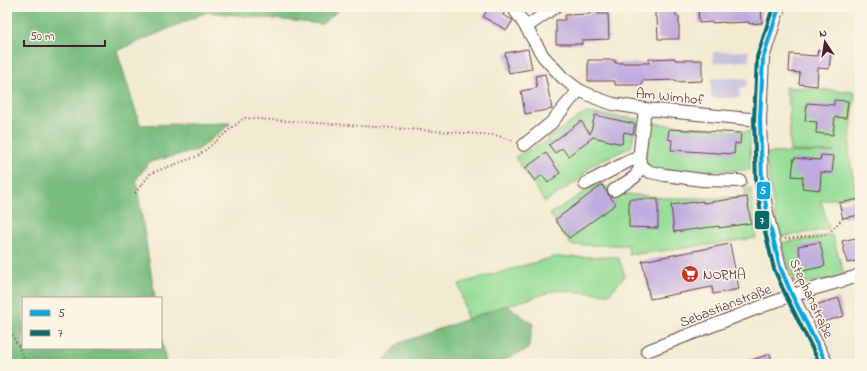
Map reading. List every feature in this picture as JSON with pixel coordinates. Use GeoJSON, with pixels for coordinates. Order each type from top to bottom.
{"type":"FeatureCollection","features":[{"type":"Feature","properties":{"kind":"street","name":"Am Wimhof"},"geometry":{"type":"LineString","coordinates":[[513,7],[543,56],[563,78],[579,90],[613,104],[645,109],[760,120]]}},
{"type":"Feature","properties":{"kind":"street"},"geometry":{"type":"LineString","coordinates":[[526,27],[555,7]]}},
{"type":"Feature","properties":{"kind":"street","name":"Stephanstraße"},"geometry":{"type":"LineString","coordinates":[[779,7],[763,58],[760,120],[762,182],[768,218],[780,267],[792,296],[827,364]]}},
{"type":"Feature","properties":{"kind":"street"},"geometry":{"type":"LineString","coordinates":[[524,145],[551,123],[579,90]]}},
{"type":"Feature","properties":{"kind":"street"},"geometry":{"type":"LineString","coordinates":[[614,190],[635,177],[640,162],[645,109]]}},
{"type":"Feature","properties":{"kind":"street"},"geometry":{"type":"LineString","coordinates":[[585,184],[629,161],[640,162],[650,172],[665,175],[702,180],[740,181]]}},
{"type":"Feature","properties":{"kind":"street","name":"Sebastianstraße"},"geometry":{"type":"LineString","coordinates":[[647,351],[750,311],[792,296],[855,277],[860,274]]}},
{"type":"Feature","properties":{"kind":"path"},"geometry":{"type":"LineString","coordinates":[[429,12],[430,7]]}},
{"type":"Feature","properties":{"kind":"path"},"geometry":{"type":"LineString","coordinates":[[135,193],[151,173],[198,156],[244,118],[495,135],[524,145]]}},
{"type":"Feature","properties":{"kind":"path"},"geometry":{"type":"LineString","coordinates":[[773,241],[828,234],[843,218]]}},
{"type":"Feature","properties":{"kind":"path"},"geometry":{"type":"LineString","coordinates":[[7,324],[27,364]]}},
{"type":"Feature","properties":{"kind":"shaded area"},"geometry":{"type":"Polygon","coordinates":[[[749,51],[749,61],[713,63],[713,52],[749,51]]]}},
{"type":"Feature","properties":{"kind":"shaded area"},"geometry":{"type":"Polygon","coordinates":[[[711,78],[747,78],[747,87],[740,88],[740,98],[711,98],[711,78]]]}},
{"type":"Feature","properties":{"kind":"green space"},"geometry":{"type":"Polygon","coordinates":[[[7,7],[342,7],[322,24],[207,12],[117,51],[140,125],[231,123],[198,150],[149,162],[136,180],[155,297],[22,297],[22,349],[162,349],[162,341],[166,364],[7,364],[7,7]]]}},
{"type":"Feature","properties":{"kind":"green space"},"geometry":{"type":"Polygon","coordinates":[[[785,87],[855,92],[849,152],[856,195],[821,201],[829,229],[780,237],[765,153],[835,152],[790,151],[789,103],[785,87]]]}},
{"type":"Feature","properties":{"kind":"green space"},"geometry":{"type":"Polygon","coordinates":[[[585,113],[638,119],[631,147],[593,164],[580,179],[545,202],[515,157],[547,141],[561,157],[546,139],[585,113]]]}},
{"type":"Feature","properties":{"kind":"green space"},"geometry":{"type":"Polygon","coordinates":[[[650,123],[751,132],[750,170],[661,171],[644,165],[650,123]]]}},
{"type":"Feature","properties":{"kind":"green space"},"geometry":{"type":"Polygon","coordinates":[[[599,183],[617,193],[664,198],[746,197],[745,189],[751,188],[756,238],[629,255],[628,245],[571,245],[550,214],[599,183]]]}},
{"type":"Feature","properties":{"kind":"green space"},"geometry":{"type":"Polygon","coordinates":[[[832,235],[845,277],[795,284],[781,243],[832,235]]]}},
{"type":"Feature","properties":{"kind":"green space"},"geometry":{"type":"Polygon","coordinates":[[[554,257],[618,257],[625,276],[609,294],[556,290],[467,319],[459,284],[554,257]]]}},
{"type":"Feature","properties":{"kind":"green space"},"geometry":{"type":"Polygon","coordinates":[[[507,305],[533,324],[528,349],[495,364],[380,364],[400,343],[507,305]]]}},
{"type":"Feature","properties":{"kind":"building"},"geometry":{"type":"Polygon","coordinates":[[[489,7],[506,7],[503,15],[513,20],[507,30],[483,17],[489,7]]]}},
{"type":"Feature","properties":{"kind":"building"},"geometry":{"type":"Polygon","coordinates":[[[655,7],[676,7],[676,16],[679,16],[679,39],[658,39],[655,7]]]}},
{"type":"Feature","properties":{"kind":"building"},"geometry":{"type":"Polygon","coordinates":[[[698,7],[761,7],[762,23],[699,23],[698,7]]]}},
{"type":"Feature","properties":{"kind":"building"},"geometry":{"type":"Polygon","coordinates":[[[590,10],[598,10],[598,14],[608,14],[609,39],[582,40],[582,44],[556,44],[556,20],[565,20],[565,15],[590,14],[590,10]]]}},
{"type":"Feature","properties":{"kind":"building"},"geometry":{"type":"Polygon","coordinates":[[[528,49],[532,69],[509,73],[505,53],[528,49]]]}},
{"type":"Feature","properties":{"kind":"building"},"geometry":{"type":"Polygon","coordinates":[[[818,50],[831,52],[829,69],[818,68],[817,86],[799,84],[800,73],[789,72],[790,54],[817,56],[818,50]]]}},
{"type":"Feature","properties":{"kind":"building"},"geometry":{"type":"Polygon","coordinates":[[[675,58],[675,60],[702,60],[702,81],[642,81],[642,85],[615,85],[615,81],[588,81],[588,60],[615,60],[615,63],[649,63],[649,59],[675,58]]]}},
{"type":"Feature","properties":{"kind":"building"},"geometry":{"type":"Polygon","coordinates":[[[545,74],[552,109],[525,114],[521,91],[537,88],[535,76],[545,74]]]}},
{"type":"Feature","properties":{"kind":"building"},"geometry":{"type":"Polygon","coordinates":[[[834,100],[848,101],[846,118],[835,117],[833,135],[816,133],[817,122],[805,121],[807,103],[834,105],[834,100]]]}},
{"type":"Feature","properties":{"kind":"building"},"geometry":{"type":"Polygon","coordinates":[[[595,115],[635,124],[633,134],[624,132],[622,144],[593,137],[568,156],[562,148],[555,153],[549,145],[581,121],[590,134],[595,115]]]}},
{"type":"Feature","properties":{"kind":"building"},"geometry":{"type":"Polygon","coordinates":[[[669,129],[741,133],[740,144],[735,143],[734,154],[671,150],[672,140],[668,139],[669,129]]]}},
{"type":"Feature","properties":{"kind":"building"},"geometry":{"type":"Polygon","coordinates":[[[546,153],[560,173],[548,183],[542,175],[535,181],[525,168],[546,153]]]}},
{"type":"Feature","properties":{"kind":"building"},"geometry":{"type":"Polygon","coordinates":[[[821,155],[834,156],[832,173],[821,172],[820,190],[802,188],[803,177],[792,176],[794,158],[820,160],[821,155]]]}},
{"type":"Feature","properties":{"kind":"building"},"geometry":{"type":"Polygon","coordinates":[[[602,185],[616,204],[569,238],[555,220],[602,185]]]}},
{"type":"Feature","properties":{"kind":"building"},"geometry":{"type":"Polygon","coordinates":[[[747,197],[751,223],[719,228],[719,226],[674,232],[671,205],[703,201],[703,203],[747,197]]]}},
{"type":"Feature","properties":{"kind":"building"},"geometry":{"type":"Polygon","coordinates":[[[629,199],[658,199],[658,228],[629,227],[629,199]]]}},
{"type":"Feature","properties":{"kind":"building"},"geometry":{"type":"Polygon","coordinates":[[[860,199],[860,215],[843,218],[839,203],[860,199]]]}},
{"type":"Feature","properties":{"kind":"building"},"geometry":{"type":"Polygon","coordinates":[[[860,237],[860,254],[856,255],[857,261],[847,263],[842,241],[860,237]]]}},
{"type":"Feature","properties":{"kind":"building"},"geometry":{"type":"Polygon","coordinates":[[[820,242],[825,266],[803,271],[798,246],[820,242]]]}},
{"type":"Feature","properties":{"kind":"building","name":"NORMA"},"geometry":{"type":"Polygon","coordinates":[[[730,244],[739,289],[713,294],[712,287],[650,299],[642,261],[730,244]]]}},
{"type":"Feature","properties":{"kind":"building"},"geometry":{"type":"Polygon","coordinates":[[[839,298],[844,316],[822,322],[818,304],[839,298]]]}},
{"type":"Feature","properties":{"kind":"building"},"geometry":{"type":"Polygon","coordinates":[[[770,354],[773,364],[745,364],[745,362],[770,354]]]}},
{"type":"Feature","properties":{"kind":"transit line","name":"7"},"geometry":{"type":"LineString","coordinates":[[773,7],[757,57],[754,120],[756,183],[762,219],[774,269],[820,364]]}},
{"type":"Feature","properties":{"kind":"transit line","name":"5"},"geometry":{"type":"LineString","coordinates":[[779,7],[763,58],[760,120],[762,182],[768,218],[780,267],[792,295],[827,364]]}},
{"type":"Feature","properties":{"kind":"place","name":"NORMA"},"geometry":{"type":"Point","coordinates":[690,274]}}]}
